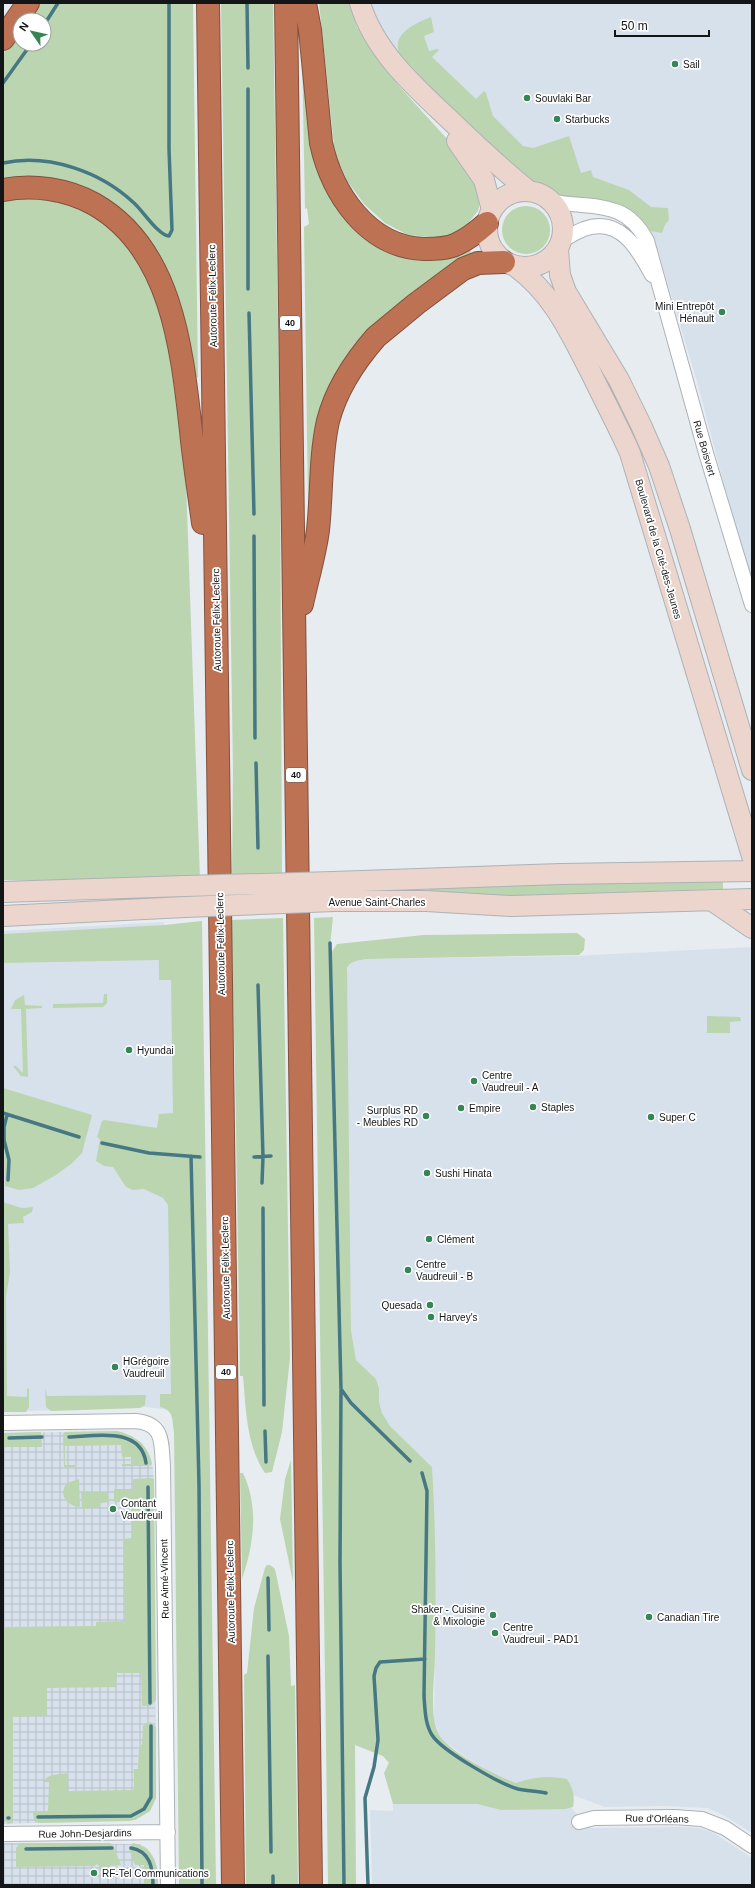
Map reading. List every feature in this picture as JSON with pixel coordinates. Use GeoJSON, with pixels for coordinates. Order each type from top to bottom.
{"type":"FeatureCollection","features":[{"type":"Feature","properties":{"kind":"highway"},"geometry":{"type":"LineString","coordinates":[[3,39],[28,3]]}},
{"type":"Feature","properties":{"kind":"highway","name":"Autoroute Félix-Leclerc"},"geometry":{"type":"LineString","coordinates":[[208,3],[233,1885]]}},
{"type":"Feature","properties":{"kind":"highway","name":"40"},"geometry":{"type":"LineString","coordinates":[[286,3],[311,1885]]}},
{"type":"Feature","properties":{"kind":"highway"},"geometry":{"type":"LineString","coordinates":[[305,3],[310,30],[324,153],[334,184],[350,209],[361,221],[384,238],[394,243],[417,249],[436,249],[454,246],[470,237],[489,216]]}},
{"type":"Feature","properties":{"kind":"highway"},"geometry":{"type":"LineString","coordinates":[[3,190],[39,188],[70,193],[85,199],[112,216],[121,224],[136,240],[152,265],[169,305],[181,350],[216,620]]}},
{"type":"Feature","properties":{"kind":"highway"},"geometry":{"type":"LineString","coordinates":[[294,642],[317,531],[326,430],[335,403],[357,360],[376,337],[456,273],[478,263],[510,264]]}},
{"type":"Feature","properties":{"kind":"main road"},"geometry":{"type":"LineString","coordinates":[[360,3],[376,38],[392,60],[419,90],[497,166],[529,191]]}},
{"type":"Feature","properties":{"kind":"main road"},"geometry":{"type":"LineString","coordinates":[[419,90],[482,175],[489,216],[486,232],[491,249],[510,264],[530,268],[549,259],[560,245]]}},
{"type":"Feature","properties":{"kind":"main road"},"geometry":{"type":"LineString","coordinates":[[489,216],[501,199],[514,192],[529,191],[538,193],[551,201],[562,218],[563,232],[560,245],[560,274],[566,292],[620,380],[642,425],[659,466],[680,529],[752,770]]}},
{"type":"Feature","properties":{"kind":"main road","name":"Boulevard de la Cité-des-Jeunes"},"geometry":{"type":"LineString","coordinates":[[510,264],[537,284],[556,308],[613,416],[630,453],[752,856]]}},
{"type":"Feature","properties":{"kind":"main road","name":"Avenue Saint-Charles"},"geometry":{"type":"LineString","coordinates":[[3,916],[186,907],[334,892],[597,873],[752,871]]}},
{"type":"Feature","properties":{"kind":"main road","name":"Avenue Saint-Charles"},"geometry":{"type":"LineString","coordinates":[[3,892],[185,886],[334,892],[426,901],[511,906],[752,900]]}},
{"type":"Feature","properties":{"kind":"main road"},"geometry":{"type":"LineString","coordinates":[[711,900],[752,928]]}},
{"type":"Feature","properties":{"kind":"street","name":"Rue Boisvert"},"geometry":{"type":"LineString","coordinates":[[551,201],[568,205],[605,207],[616,210],[631,219],[647,241],[660,291],[752,605]]}},
{"type":"Feature","properties":{"kind":"street","name":"Rue Boisvert"},"geometry":{"type":"LineString","coordinates":[[560,245],[583,229],[603,227],[616,230],[637,248],[660,291]]}},
{"type":"Feature","properties":{"kind":"street","name":"Rue Aimé-Vincent"},"geometry":{"type":"LineString","coordinates":[[3,1423],[136,1421],[152,1426],[160,1436],[163,1466],[168,1885]]}},
{"type":"Feature","properties":{"kind":"street","name":"Rue d'Orléans"},"geometry":{"type":"LineString","coordinates":[[579,1822],[594,1818],[686,1817],[717,1824],[752,1846]]}},
{"type":"Feature","properties":{"kind":"street","name":"Rue John-Desjardins"},"geometry":{"type":"LineString","coordinates":[[3,1834],[168,1832]]}},
{"type":"Feature","properties":{"kind":"shaded area"},"geometry":{"type":"Polygon","coordinates":[[[369,3],[752,3],[752,581],[730,508],[698,385],[655,241],[644,222],[618,204],[554,192],[530,182],[471,130],[400,56],[389,43],[378,25],[369,3]]]}},
{"type":"Feature","properties":{"kind":"shaded area"},"geometry":{"type":"Polygon","coordinates":[[[164,922],[164,925],[174,925],[177,1416],[169,1410],[147,1407],[3,1412],[3,931],[164,922]]]}},
{"type":"Feature","properties":{"kind":"shaded area"},"geometry":{"type":"Polygon","coordinates":[[[752,947],[752,1833],[723,1815],[707,1808],[664,1806],[605,1807],[551,1787],[516,1783],[489,1772],[464,1756],[445,1742],[438,1733],[434,1720],[435,1654],[432,1467],[390,1426],[382,1413],[379,1402],[379,1388],[376,1379],[356,1360],[351,1330],[346,974],[349,964],[356,960],[368,959],[573,956],[752,947]]]}},
{"type":"Feature","properties":{"kind":"shaded area"},"geometry":{"type":"Polygon","coordinates":[[[117,1431],[131,1436],[142,1443],[152,1462],[154,1479],[156,1798],[150,1811],[135,1820],[3,1824],[3,1433],[117,1431]]]}},
{"type":"Feature","properties":{"kind":"shaded area"},"geometry":{"type":"Polygon","coordinates":[[[393,1804],[477,1804],[501,1810],[571,1808],[591,1828],[698,1828],[714,1833],[752,1858],[752,1885],[372,1885],[370,1810],[393,1811],[393,1804]]]}},
{"type":"Feature","properties":{"kind":"shaded area"},"geometry":{"type":"Polygon","coordinates":[[[3,1843],[139,1844],[146,1847],[154,1858],[158,1871],[158,1885],[3,1885],[3,1843]]]}},
{"type":"Feature","properties":{"kind":"green space"},"geometry":{"type":"Polygon","coordinates":[[[38,3],[193,3],[198,377],[193,378],[118,212],[3,181],[3,54],[12,41],[12,52],[52,52],[52,12],[32,12],[38,3]]]}},
{"type":"Feature","properties":{"kind":"green space"},"geometry":{"type":"Polygon","coordinates":[[[221,3],[273,3],[280,450],[282,876],[232,878],[233,771],[221,3]]]}},
{"type":"Feature","properties":{"kind":"green space"},"geometry":{"type":"Polygon","coordinates":[[[319,3],[350,3],[357,27],[399,86],[468,162],[481,197],[478,211],[464,228],[442,238],[408,235],[385,223],[364,204],[348,182],[335,155],[319,3]]]}},
{"type":"Feature","properties":{"kind":"green space"},"geometry":{"type":"Polygon","coordinates":[[[431,17],[434,32],[424,36],[429,51],[439,50],[432,57],[476,99],[484,91],[486,93],[493,116],[523,146],[533,148],[569,136],[581,173],[591,170],[593,177],[629,190],[651,207],[668,208],[669,220],[662,233],[650,231],[638,216],[618,204],[599,199],[572,200],[530,182],[471,130],[399,53],[398,46],[402,34],[412,26],[431,17]]]}},
{"type":"Feature","properties":{"kind":"green space"},"geometry":{"type":"Polygon","coordinates":[[[302,52],[355,226],[469,248],[473,257],[352,355],[314,504],[308,503],[304,227],[309,224],[307,208],[305,209],[302,52]]]}},
{"type":"Feature","properties":{"kind":"green space"},"geometry":{"type":"Polygon","coordinates":[[[46,196],[87,210],[128,242],[153,286],[173,351],[185,453],[200,879],[3,880],[3,198],[46,196]]]}},
{"type":"Feature","properties":{"kind":"green space"},"geometry":{"type":"Polygon","coordinates":[[[526,206],[535,208],[543,213],[548,221],[550,230],[548,239],[543,247],[535,252],[526,254],[517,252],[509,247],[504,239],[502,230],[504,221],[509,213],[517,208],[526,206]]]}},
{"type":"Feature","properties":{"kind":"green space"},"geometry":{"type":"Polygon","coordinates":[[[723,878],[723,889],[490,896],[428,893],[430,886],[723,878]]]}},
{"type":"Feature","properties":{"kind":"green space"},"geometry":{"type":"Polygon","coordinates":[[[333,917],[329,956],[337,944],[424,935],[577,933],[585,939],[584,950],[579,955],[368,959],[353,962],[347,968],[351,1330],[356,1360],[376,1379],[379,1388],[379,1402],[382,1413],[390,1426],[432,1467],[436,1608],[433,1695],[435,1725],[438,1733],[452,1748],[462,1756],[496,1775],[516,1783],[541,1777],[567,1779],[574,1796],[573,1807],[565,1809],[501,1810],[477,1804],[393,1804],[384,1773],[389,1763],[383,1756],[355,1745],[356,1885],[328,1885],[314,918],[333,917]]]}},
{"type":"Feature","properties":{"kind":"green space"},"geometry":{"type":"Polygon","coordinates":[[[283,918],[290,1358],[282,1432],[272,1472],[265,1473],[250,1439],[246,1414],[243,1376],[240,1376],[231,920],[283,918]]]}},
{"type":"Feature","properties":{"kind":"green space"},"geometry":{"type":"Polygon","coordinates":[[[202,921],[216,1885],[179,1885],[174,1432],[172,1416],[168,1410],[160,1407],[160,1394],[171,1394],[168,1205],[163,1198],[144,1189],[133,1190],[126,1187],[113,1167],[104,1166],[96,1161],[100,1139],[97,1137],[102,1121],[104,1120],[157,1128],[159,1114],[173,1113],[171,980],[159,980],[159,960],[3,963],[3,934],[164,925],[202,921]]]}},
{"type":"Feature","properties":{"kind":"green space"},"geometry":{"type":"Polygon","coordinates":[[[104,994],[107,994],[107,1003],[103,1007],[53,1008],[53,1004],[103,1003],[104,994]]]}},
{"type":"Feature","properties":{"kind":"green space"},"geometry":{"type":"Polygon","coordinates":[[[24,995],[25,1005],[42,1006],[42,1008],[26,1009],[28,1077],[21,1076],[13,1066],[16,1066],[23,1073],[21,1009],[11,1009],[15,1000],[24,995]]]}},
{"type":"Feature","properties":{"kind":"green space"},"geometry":{"type":"Polygon","coordinates":[[[707,1016],[740,1017],[741,1021],[730,1022],[730,1033],[707,1033],[707,1016]]]}},
{"type":"Feature","properties":{"kind":"green space"},"geometry":{"type":"Polygon","coordinates":[[[3,1088],[92,1115],[82,1153],[71,1164],[56,1175],[33,1188],[19,1190],[5,1186],[3,1088]]]}},
{"type":"Feature","properties":{"kind":"green space"},"geometry":{"type":"Polygon","coordinates":[[[3,1202],[22,1208],[33,1207],[32,1212],[23,1217],[24,1223],[8,1224],[10,1272],[6,1297],[7,1396],[27,1397],[27,1388],[29,1389],[29,1407],[26,1412],[3,1412],[3,1202]]]}},
{"type":"Feature","properties":{"kind":"green space"},"geometry":{"type":"Polygon","coordinates":[[[45,1388],[47,1396],[146,1395],[145,1405],[140,1408],[51,1411],[46,1407],[45,1388]]]}},
{"type":"Feature","properties":{"kind":"green space"},"geometry":{"type":"Polygon","coordinates":[[[117,1431],[129,1435],[140,1442],[148,1451],[152,1464],[149,1466],[122,1466],[122,1464],[131,1464],[131,1457],[122,1457],[121,1445],[65,1446],[65,1465],[75,1465],[75,1467],[64,1467],[63,1434],[65,1432],[117,1431]]]}},
{"type":"Feature","properties":{"kind":"green space"},"geometry":{"type":"Polygon","coordinates":[[[41,1432],[42,1447],[3,1447],[3,1433],[41,1432]]]}},
{"type":"Feature","properties":{"kind":"green space"},"geometry":{"type":"Polygon","coordinates":[[[291,1460],[293,1582],[280,1519],[285,1479],[291,1460]]]}},
{"type":"Feature","properties":{"kind":"green space"},"geometry":{"type":"Polygon","coordinates":[[[240,1473],[243,1473],[248,1486],[253,1512],[252,1539],[242,1579],[240,1473]]]}},
{"type":"Feature","properties":{"kind":"green space"},"geometry":{"type":"Polygon","coordinates":[[[79,1479],[80,1507],[67,1502],[63,1495],[64,1487],[67,1483],[79,1479]]]}},
{"type":"Feature","properties":{"kind":"green space"},"geometry":{"type":"Polygon","coordinates":[[[133,1479],[154,1479],[156,1700],[151,1706],[142,1706],[141,1673],[117,1673],[116,1687],[47,1688],[47,1716],[13,1717],[13,1819],[11,1823],[8,1824],[5,1820],[3,1802],[3,1627],[96,1626],[96,1622],[125,1621],[123,1539],[132,1538],[131,1502],[114,1502],[114,1489],[133,1489],[133,1479]]]}},
{"type":"Feature","properties":{"kind":"green space"},"geometry":{"type":"Polygon","coordinates":[[[81,1492],[108,1492],[109,1502],[99,1503],[99,1508],[82,1509],[81,1492]]]}},
{"type":"Feature","properties":{"kind":"green space"},"geometry":{"type":"Polygon","coordinates":[[[267,1565],[270,1565],[275,1569],[289,1636],[291,1686],[295,1685],[298,1885],[246,1885],[244,1675],[247,1673],[254,1608],[267,1565]]]}},
{"type":"Feature","properties":{"kind":"green space"},"geometry":{"type":"Polygon","coordinates":[[[148,1722],[152,1723],[156,1727],[156,1798],[150,1811],[135,1820],[128,1821],[39,1823],[34,1820],[33,1812],[48,1811],[49,1782],[43,1782],[48,1777],[54,1775],[68,1773],[68,1791],[134,1790],[134,1769],[138,1769],[139,1748],[142,1744],[143,1726],[148,1722]]]}},
{"type":"Feature","properties":{"kind":"green space"},"geometry":{"type":"Polygon","coordinates":[[[20,1843],[110,1843],[113,1845],[121,1865],[110,1866],[110,1873],[107,1873],[97,1864],[95,1866],[16,1867],[16,1848],[20,1843]]]}},
{"type":"Feature","properties":{"kind":"green space"},"geometry":{"type":"Polygon","coordinates":[[[133,1843],[146,1849],[154,1858],[158,1885],[144,1885],[144,1865],[135,1865],[129,1849],[133,1843]]]}},
{"type":"Feature","properties":{"kind":"waterway"},"geometry":{"type":"LineString","coordinates":[[52,12],[58,3]]}},
{"type":"Feature","properties":{"kind":"waterway"},"geometry":{"type":"LineString","coordinates":[[3,163],[20,161],[56,163],[90,174],[121,192],[134,203],[161,232],[169,236],[172,230],[169,149],[169,3]]}},
{"type":"Feature","properties":{"kind":"waterway"},"geometry":{"type":"LineString","coordinates":[[247,3],[248,68]]}},
{"type":"Feature","properties":{"kind":"waterway"},"geometry":{"type":"LineString","coordinates":[[3,83],[25,52]]}},
{"type":"Feature","properties":{"kind":"waterway"},"geometry":{"type":"LineString","coordinates":[[248,89],[248,289]]}},
{"type":"Feature","properties":{"kind":"waterway"},"geometry":{"type":"LineString","coordinates":[[249,313],[254,514]]}},
{"type":"Feature","properties":{"kind":"waterway"},"geometry":{"type":"LineString","coordinates":[[254,536],[255,738]]}},
{"type":"Feature","properties":{"kind":"waterway"},"geometry":{"type":"LineString","coordinates":[[256,763],[258,848]]}},
{"type":"Feature","properties":{"kind":"waterway"},"geometry":{"type":"LineString","coordinates":[[330,943],[341,1389],[351,1403],[410,1461]]}},
{"type":"Feature","properties":{"kind":"waterway"},"geometry":{"type":"LineString","coordinates":[[258,985],[263,1157],[262,1183]]}},
{"type":"Feature","properties":{"kind":"waterway"},"geometry":{"type":"LineString","coordinates":[[3,1113],[79,1137]]}},
{"type":"Feature","properties":{"kind":"waterway"},"geometry":{"type":"LineString","coordinates":[[7,1115],[4,1127],[4,1140],[9,1160],[8,1180]]}},
{"type":"Feature","properties":{"kind":"waterway"},"geometry":{"type":"LineString","coordinates":[[102,1143],[149,1153],[200,1157]]}},
{"type":"Feature","properties":{"kind":"waterway"},"geometry":{"type":"LineString","coordinates":[[191,1156],[199,1484],[202,1885]]}},
{"type":"Feature","properties":{"kind":"waterway"},"geometry":{"type":"LineString","coordinates":[[254,1157],[271,1156]]}},
{"type":"Feature","properties":{"kind":"waterway"},"geometry":{"type":"LineString","coordinates":[[263,1208],[264,1405]]}},
{"type":"Feature","properties":{"kind":"waterway"},"geometry":{"type":"LineString","coordinates":[[341,1390],[340,1563],[344,1885]]}},
{"type":"Feature","properties":{"kind":"waterway"},"geometry":{"type":"LineString","coordinates":[[265,1431],[266,1462]]}},
{"type":"Feature","properties":{"kind":"waterway"},"geometry":{"type":"LineString","coordinates":[[69,1437],[103,1435],[126,1438],[136,1443],[142,1451],[146,1463]]}},
{"type":"Feature","properties":{"kind":"waterway"},"geometry":{"type":"LineString","coordinates":[[9,1438],[42,1437]]}},
{"type":"Feature","properties":{"kind":"waterway"},"geometry":{"type":"LineString","coordinates":[[422,1473],[427,1491],[424,1696],[428,1726],[432,1735],[438,1742],[459,1758],[498,1781],[518,1789],[546,1793]]}},
{"type":"Feature","properties":{"kind":"waterway"},"geometry":{"type":"LineString","coordinates":[[148,1487],[150,1703]]}},
{"type":"Feature","properties":{"kind":"waterway"},"geometry":{"type":"LineString","coordinates":[[268,1578],[269,1630]]}},
{"type":"Feature","properties":{"kind":"waterway"},"geometry":{"type":"LineString","coordinates":[[268,1656],[271,1852]]}},
{"type":"Feature","properties":{"kind":"waterway"},"geometry":{"type":"LineString","coordinates":[[368,1885],[365,1798],[374,1767],[378,1740],[374,1676],[376,1668],[380,1662],[425,1659]]}},
{"type":"Feature","properties":{"kind":"waterway"},"geometry":{"type":"LineString","coordinates":[[38,1817],[131,1816],[144,1809],[151,1797],[151,1726]]}},
{"type":"Feature","properties":{"kind":"waterway"},"geometry":{"type":"LineString","coordinates":[[26,1849],[112,1848]]}},
{"type":"Feature","properties":{"kind":"waterway"},"geometry":{"type":"LineString","coordinates":[[131,1848],[142,1853],[149,1861],[153,1885]]}},
{"type":"Feature","properties":{"kind":"waterway"},"geometry":{"type":"LineString","coordinates":[[273,1876],[273,1885]]}},
{"type":"Feature","properties":{"kind":"place","name":"Sail"},"geometry":{"type":"Point","coordinates":[675,64]}},
{"type":"Feature","properties":{"kind":"place","name":"Souvlaki Bar"},"geometry":{"type":"Point","coordinates":[527,98]}},
{"type":"Feature","properties":{"kind":"place","name":"Starbucks"},"geometry":{"type":"Point","coordinates":[557,119]}},
{"type":"Feature","properties":{"kind":"place","name":"Mini Entrepôt Hénault"},"geometry":{"type":"Point","coordinates":[722,312]}},
{"type":"Feature","properties":{"kind":"place","name":"Hyundai"},"geometry":{"type":"Point","coordinates":[129,1050]}},
{"type":"Feature","properties":{"kind":"place","name":"Centre Vaudreuil - A"},"geometry":{"type":"Point","coordinates":[474,1081]}},
{"type":"Feature","properties":{"kind":"place","name":"Staples"},"geometry":{"type":"Point","coordinates":[533,1107]}},
{"type":"Feature","properties":{"kind":"place","name":"Empire"},"geometry":{"type":"Point","coordinates":[461,1108]}},
{"type":"Feature","properties":{"kind":"place","name":"Surplus RD - Meubles RD"},"geometry":{"type":"Point","coordinates":[426,1116]}},
{"type":"Feature","properties":{"kind":"place","name":"Super C"},"geometry":{"type":"Point","coordinates":[651,1117]}},
{"type":"Feature","properties":{"kind":"place","name":"Sushi Hinata"},"geometry":{"type":"Point","coordinates":[427,1173]}},
{"type":"Feature","properties":{"kind":"place","name":"Clément"},"geometry":{"type":"Point","coordinates":[429,1239]}},
{"type":"Feature","properties":{"kind":"place","name":"Centre Vaudreuil - B"},"geometry":{"type":"Point","coordinates":[408,1270]}},
{"type":"Feature","properties":{"kind":"place","name":"Quesada"},"geometry":{"type":"Point","coordinates":[430,1305]}},
{"type":"Feature","properties":{"kind":"place","name":"Harvey's"},"geometry":{"type":"Point","coordinates":[431,1317]}},
{"type":"Feature","properties":{"kind":"place","name":"HGrégoire Vaudreuil"},"geometry":{"type":"Point","coordinates":[115,1367]}},
{"type":"Feature","properties":{"kind":"place","name":"Contant Vaudreuil"},"geometry":{"type":"Point","coordinates":[113,1509]}},
{"type":"Feature","properties":{"kind":"place","name":"Shaker - Cuisine & Mixologie"},"geometry":{"type":"Point","coordinates":[493,1615]}},
{"type":"Feature","properties":{"kind":"place","name":"Canadian Tire"},"geometry":{"type":"Point","coordinates":[649,1617]}},
{"type":"Feature","properties":{"kind":"place","name":"Centre Vaudreuil - PAD1"},"geometry":{"type":"Point","coordinates":[495,1633]}},
{"type":"Feature","properties":{"kind":"place","name":"RF-Tel Communications"},"geometry":{"type":"Point","coordinates":[94,1873]}}]}
